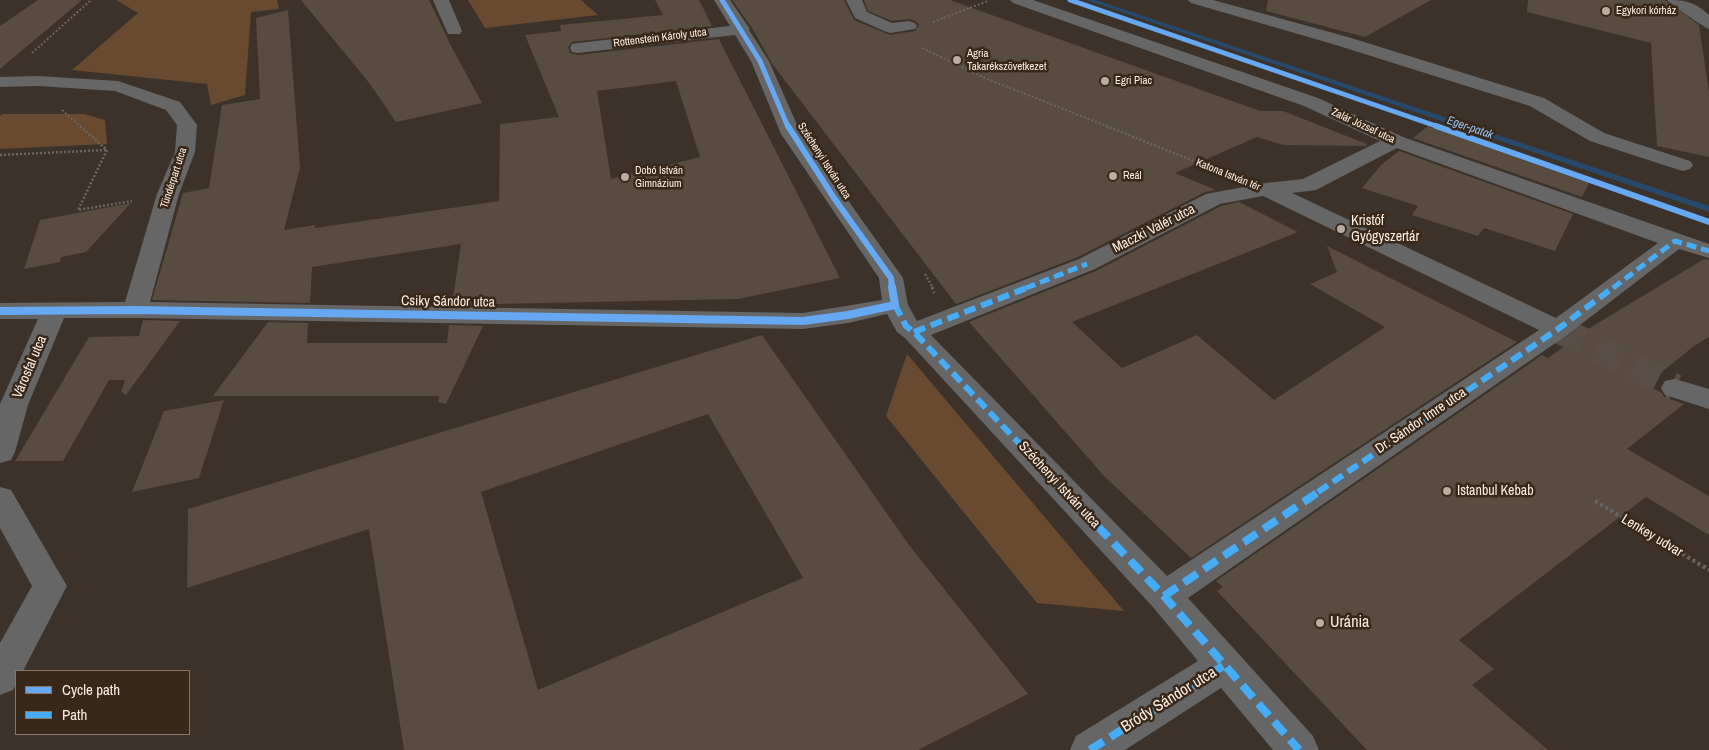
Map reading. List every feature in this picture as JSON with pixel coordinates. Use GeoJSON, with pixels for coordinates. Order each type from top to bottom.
{"type":"FeatureCollection","features":[{"type":"Feature","properties":{"kind":"street"},"geometry":{"type":"LineString","coordinates":[[441,0],[454,31]]}},
{"type":"Feature","properties":{"kind":"street","name":"Széchenyi István utca"},"geometry":{"type":"LineString","coordinates":[[722,0],[742,29],[760,61],[791,134],[891,278],[895,305],[906,326],[914,332],[1164,596],[1299,750]]}},
{"type":"Feature","properties":{"kind":"street"},"geometry":{"type":"LineString","coordinates":[[854,0],[860,15],[890,28],[909,26]]}},
{"type":"Feature","properties":{"kind":"street","name":"Zalár József utca"},"geometry":{"type":"LineString","coordinates":[[1018,0],[1047,15],[1311,102],[1396,141],[1675,241],[1709,251]]}},
{"type":"Feature","properties":{"kind":"street"},"geometry":{"type":"LineString","coordinates":[[1196,0],[1342,41],[1537,102],[1596,137],[1683,165]]}},
{"type":"Feature","properties":{"kind":"street"},"geometry":{"type":"LineString","coordinates":[[1675,0],[1703,14],[1709,24]]}},
{"type":"Feature","properties":{"kind":"street","name":"Rottenstein Károly utca"},"geometry":{"type":"LineString","coordinates":[[578,48],[742,29]]}},
{"type":"Feature","properties":{"kind":"street","name":"Tündérpart utca"},"geometry":{"type":"LineString","coordinates":[[4,85],[84,83],[118,86],[173,106],[187,125],[185,152],[168,194],[136,310]]}},
{"type":"Feature","properties":{"kind":"street","name":"Maczki Valér utca"},"geometry":{"type":"LineString","coordinates":[[914,332],[1087,264],[1214,199],[1266,189],[1308,185],[1396,141]]}},
{"type":"Feature","properties":{"kind":"street","name":"Katona István tér"},"geometry":{"type":"LineString","coordinates":[[1266,189],[1558,329]]}},
{"type":"Feature","properties":{"kind":"street"},"geometry":{"type":"LineString","coordinates":[[1675,241],[1702,242],[1709,238]]}},
{"type":"Feature","properties":{"kind":"street","name":"Dr. Sándor Imre utca"},"geometry":{"type":"LineString","coordinates":[[1164,596],[1558,329],[1675,241]]}},
{"type":"Feature","properties":{"kind":"street","name":"Csiky Sándor utca"},"geometry":{"type":"LineString","coordinates":[[0,311],[136,310],[803,321],[848,315],[895,305]]}},
{"type":"Feature","properties":{"kind":"street","name":"Városfal utca"},"geometry":{"type":"LineString","coordinates":[[0,452],[14,405],[54,312]]}},
{"type":"Feature","properties":{"kind":"street"},"geometry":{"type":"LineString","coordinates":[[1675,388],[1709,399]]}},
{"type":"Feature","properties":{"kind":"street"},"geometry":{"type":"LineString","coordinates":[[0,499],[50,586],[0,678]]}},
{"type":"Feature","properties":{"kind":"street","name":"Bródy Sándor utca"},"geometry":{"type":"LineString","coordinates":[[1090,750],[1224,666]]}},
{"type":"Feature","properties":{"kind":"path"},"geometry":{"type":"LineString","coordinates":[[48,40],[91,0]]}},
{"type":"Feature","properties":{"kind":"path"},"geometry":{"type":"LineString","coordinates":[[930,23],[991,0]]}},
{"type":"Feature","properties":{"kind":"path"},"geometry":{"type":"LineString","coordinates":[[53,108],[62,110],[106,150]]}},
{"type":"Feature","properties":{"kind":"path"},"geometry":{"type":"LineString","coordinates":[[106,150],[78,210],[168,194]]}},
{"type":"Feature","properties":{"kind":"path"},"geometry":{"type":"LineString","coordinates":[[0,155],[106,150]]}},
{"type":"Feature","properties":{"kind":"shaded area"},"geometry":{"type":"Polygon","coordinates":[[[116,0],[277,0],[279,9],[251,12],[245,95],[211,105],[207,84],[72,70],[138,13],[116,0]]]}},
{"type":"Feature","properties":{"kind":"shaded area"},"geometry":{"type":"Polygon","coordinates":[[[468,0],[581,0],[598,15],[485,28],[468,0]]]}},
{"type":"Feature","properties":{"kind":"shaded area"},"geometry":{"type":"Polygon","coordinates":[[[2,114],[84,114],[105,120],[107,144],[0,149],[0,116],[2,114]]]}},
{"type":"Feature","properties":{"kind":"shaded area"},"geometry":{"type":"Polygon","coordinates":[[[907,354],[1124,611],[1037,603],[886,416],[907,354]]]}},
{"type":"Feature","properties":{"kind":"building"},"geometry":{"type":"Polygon","coordinates":[[[38,0],[82,0],[0,69],[0,26],[38,0]]]}},
{"type":"Feature","properties":{"kind":"building"},"geometry":{"type":"Polygon","coordinates":[[[301,0],[429,0],[482,103],[396,122],[370,84],[301,0]]]}},
{"type":"Feature","properties":{"kind":"building"},"geometry":{"type":"Polygon","coordinates":[[[655,0],[699,0],[712,26],[572,42],[568,47],[570,53],[578,55],[719,39],[840,278],[738,299],[493,304],[492,306],[452,305],[461,244],[312,267],[310,303],[152,300],[183,193],[209,188],[222,105],[260,99],[256,18],[288,10],[300,168],[284,230],[315,225],[315,228],[499,201],[500,124],[559,117],[525,35],[561,31],[560,25],[663,15],[655,0]],[[676,81],[597,91],[611,179],[700,157],[676,81]]]}},
{"type":"Feature","properties":{"kind":"building"},"geometry":{"type":"Polygon","coordinates":[[[732,0],[844,0],[854,20],[890,35],[915,31],[919,25],[916,21],[910,19],[892,21],[868,11],[864,0],[950,0],[1260,111],[1283,111],[1367,144],[1366,146],[1283,145],[1257,137],[1175,173],[1216,190],[1205,192],[1078,257],[956,304],[773,65],[752,28],[732,0]]]}},
{"type":"Feature","properties":{"kind":"building"},"geometry":{"type":"Polygon","coordinates":[[[1268,0],[1431,0],[1365,37],[1266,11],[1268,0]]]}},
{"type":"Feature","properties":{"kind":"building"},"geometry":{"type":"Polygon","coordinates":[[[1528,0],[1665,0],[1699,25],[1709,92],[1709,157],[1657,146],[1651,43],[1527,12],[1528,0]]]}},
{"type":"Feature","properties":{"kind":"building"},"geometry":{"type":"Polygon","coordinates":[[[1428,126],[1589,183],[1582,197],[1413,138],[1428,126]]]}},
{"type":"Feature","properties":{"kind":"building"},"geometry":{"type":"Polygon","coordinates":[[[1399,151],[1573,214],[1555,251],[1484,228],[1478,236],[1412,215],[1418,206],[1362,188],[1381,165],[1399,151]]]}},
{"type":"Feature","properties":{"kind":"building"},"geometry":{"type":"Polygon","coordinates":[[[1239,202],[1298,232],[1072,322],[1122,368],[1197,335],[1274,400],[1385,327],[1310,284],[1337,272],[1327,246],[1517,342],[1191,558],[1104,476],[969,322],[1096,271],[1221,206],[1239,202]]]}},
{"type":"Feature","properties":{"kind":"building"},"geometry":{"type":"Polygon","coordinates":[[[131,203],[86,252],[61,257],[60,262],[24,269],[40,220],[131,203]]]}},
{"type":"Feature","properties":{"kind":"building"},"geometry":{"type":"Polygon","coordinates":[[[1704,259],[1709,260],[1709,337],[1694,346],[1646,385],[1662,393],[1664,397],[1684,404],[1627,449],[1709,496],[1709,535],[1646,497],[1459,640],[1494,669],[1472,685],[1548,750],[1367,750],[1217,591],[1223,587],[1216,581],[1542,355],[1548,358],[1593,326],[1704,259]]]}},
{"type":"Feature","properties":{"kind":"building"},"geometry":{"type":"Polygon","coordinates":[[[143,320],[180,321],[126,395],[121,392],[125,380],[109,380],[63,461],[15,461],[89,337],[139,336],[143,320]]]}},
{"type":"Feature","properties":{"kind":"building"},"geometry":{"type":"Polygon","coordinates":[[[268,322],[308,323],[307,343],[447,343],[449,325],[483,326],[446,404],[438,402],[439,396],[213,396],[268,322]]]}},
{"type":"Feature","properties":{"kind":"building"},"geometry":{"type":"Polygon","coordinates":[[[762,335],[909,545],[1028,694],[918,750],[404,750],[369,529],[187,588],[188,509],[762,335]],[[708,414],[481,492],[538,690],[803,578],[708,414]]]}},
{"type":"Feature","properties":{"kind":"building"},"geometry":{"type":"Polygon","coordinates":[[[224,400],[199,478],[132,492],[164,411],[224,400]]]}},
{"type":"Feature","properties":{"kind":"waterway","name":"Eger-patak"},"geometry":{"type":"LineString","coordinates":[[1089,0],[1709,209]]}},
{"type":"Feature","properties":{"kind":"tunnel"},"geometry":{"type":"LineString","coordinates":[[1558,329],[1675,388]]}},
{"type":"Feature","properties":{"kind":"marked path"},"geometry":{"type":"LineString","coordinates":[[1164,596],[1558,329],[1675,241],[1709,251]]}},
{"type":"Feature","properties":{"kind":"marked path"},"geometry":{"type":"LineString","coordinates":[[914,332],[1087,264]]}},
{"type":"Feature","properties":{"kind":"marked path"},"geometry":{"type":"LineString","coordinates":[[895,305],[906,326],[914,332],[1164,596],[1299,750]]}},
{"type":"Feature","properties":{"kind":"marked path"},"geometry":{"type":"LineString","coordinates":[[1090,750],[1223,666]]}},
{"type":"Feature","properties":{"kind":"cycle path"},"geometry":{"type":"LineString","coordinates":[[0,311],[135,310],[803,321],[848,315],[895,305],[891,278],[791,134],[760,61],[722,0]]}},
{"type":"Feature","properties":{"kind":"cycle path"},"geometry":{"type":"LineString","coordinates":[[1070,0],[1709,222]]}},
{"type":"Feature","properties":{"kind":"place","name":"Egykori kórház"},"geometry":{"type":"Point","coordinates":[1606,11]}},
{"type":"Feature","properties":{"kind":"place","name":"Agria Takarékszövetkezet"},"geometry":{"type":"Point","coordinates":[957,60]}},
{"type":"Feature","properties":{"kind":"place","name":"Egri Piac"},"geometry":{"type":"Point","coordinates":[1105,81]}},
{"type":"Feature","properties":{"kind":"place","name":"Reál"},"geometry":{"type":"Point","coordinates":[1113,176]}},
{"type":"Feature","properties":{"kind":"place","name":"Dobó István Gimnázium"},"geometry":{"type":"Point","coordinates":[625,177]}},
{"type":"Feature","properties":{"kind":"place","name":"Kristóf Gyógyszertár"},"geometry":{"type":"Point","coordinates":[1341,229]}},
{"type":"Feature","properties":{"kind":"place","name":"Istanbul Kebab"},"geometry":{"type":"Point","coordinates":[1447,491]}},
{"type":"Feature","properties":{"kind":"place","name":"Uránia"},"geometry":{"type":"Point","coordinates":[1320,623]}}]}
